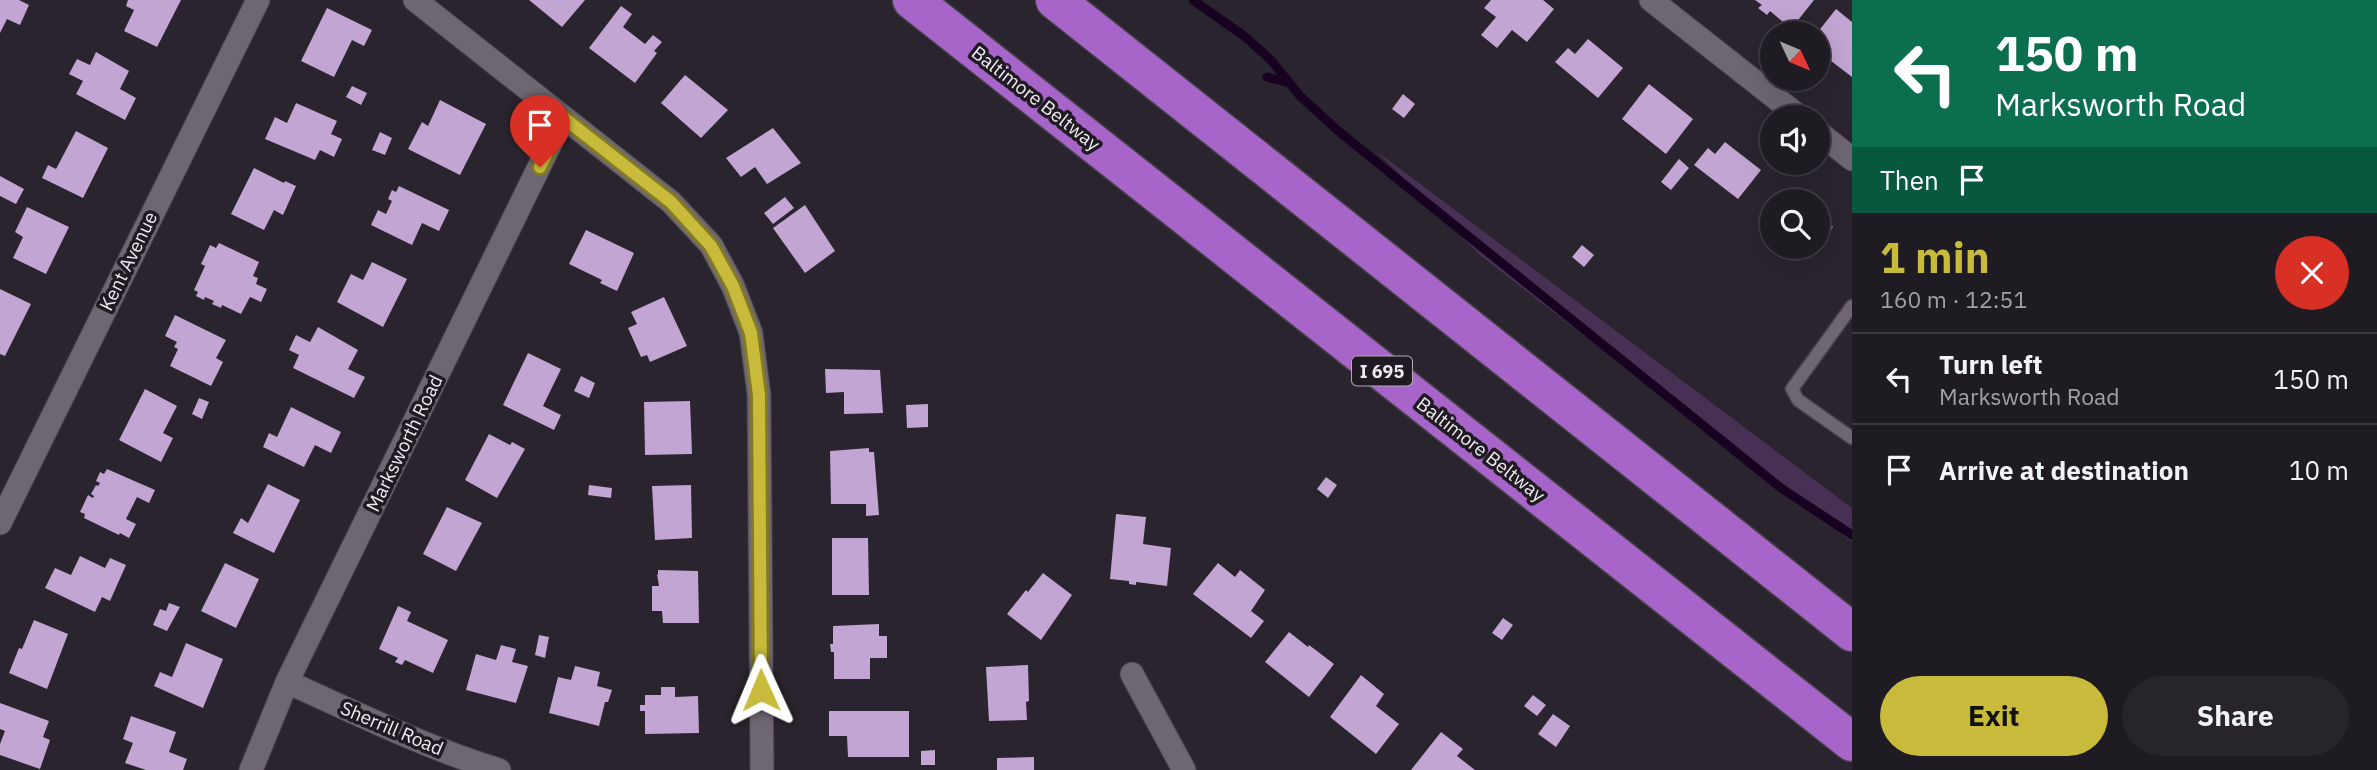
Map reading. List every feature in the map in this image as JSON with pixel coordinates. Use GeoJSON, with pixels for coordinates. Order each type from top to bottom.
{"type":"FeatureCollection","features":[{"type":"Feature","properties":{"kind":"highway","name":"Baltimore Beltway"},"geometry":{"type":"LineString","coordinates":[[912,0],[1852,742]]}},
{"type":"Feature","properties":{"kind":"highway"},"geometry":{"type":"LineString","coordinates":[[1055,0],[1852,632]]}},
{"type":"Feature","properties":{"kind":"street","name":"Kent Avenue"},"geometry":{"type":"LineString","coordinates":[[0,523],[258,0]]}},
{"type":"Feature","properties":{"kind":"street"},"geometry":{"type":"LineString","coordinates":[[415,0],[671,202],[711,246],[733,286],[751,333],[759,395],[762,770]]}},
{"type":"Feature","properties":{"kind":"street"},"geometry":{"type":"LineString","coordinates":[[1651,0],[1785,105]]}},
{"type":"Feature","properties":{"kind":"street","name":"Marksworth Road"},"geometry":{"type":"LineString","coordinates":[[251,770],[287,682],[564,118]]}},
{"type":"Feature","properties":{"kind":"street"},"geometry":{"type":"LineString","coordinates":[[1830,142],[1852,159]]}},
{"type":"Feature","properties":{"kind":"street"},"geometry":{"type":"LineString","coordinates":[[1132,674],[1184,770]]}},
{"type":"Feature","properties":{"kind":"street","name":"Sherrill Road"},"geometry":{"type":"LineString","coordinates":[[287,682],[411,737],[499,770]]}},
{"type":"Feature","properties":{"kind":"lane"},"geometry":{"type":"LineString","coordinates":[[1852,306],[1792,389],[1798,400],[1852,438]]}},
{"type":"Feature","properties":{"kind":"shaded area"},"geometry":{"type":"Polygon","coordinates":[[[1375,150],[1852,508],[1852,542],[1481,256],[1375,150]]]}},
{"type":"Feature","properties":{"kind":"building"},"geometry":{"type":"Polygon","coordinates":[[[0,0],[19,0],[29,5],[20,25],[7,19],[0,33],[0,0]]]}},
{"type":"Feature","properties":{"kind":"building"},"geometry":{"type":"Polygon","coordinates":[[[128,0],[181,0],[157,47],[124,31],[134,10],[126,6],[128,0]]]}},
{"type":"Feature","properties":{"kind":"building"},"geometry":{"type":"Polygon","coordinates":[[[529,0],[585,0],[562,27],[529,0]]]}},
{"type":"Feature","properties":{"kind":"building"},"geometry":{"type":"Polygon","coordinates":[[[1491,0],[1543,0],[1554,9],[1527,42],[1512,30],[1497,48],[1481,35],[1496,17],[1484,8],[1491,0]]]}},
{"type":"Feature","properties":{"kind":"building"},"geometry":{"type":"Polygon","coordinates":[[[1755,0],[1814,0],[1797,21],[1782,21],[1770,11],[1767,15],[1758,8],[1762,5],[1755,0]]]}},
{"type":"Feature","properties":{"kind":"building"},"geometry":{"type":"Polygon","coordinates":[[[621,6],[632,14],[623,27],[645,44],[653,35],[662,42],[635,83],[589,48],[621,6]]]}},
{"type":"Feature","properties":{"kind":"building"},"geometry":{"type":"Polygon","coordinates":[[[327,8],[372,30],[364,46],[352,40],[334,77],[301,61],[327,8]]]}},
{"type":"Feature","properties":{"kind":"building"},"geometry":{"type":"Polygon","coordinates":[[[1836,9],[1852,22],[1852,77],[1830,60],[1830,21],[1826,21],[1836,9]]]}},
{"type":"Feature","properties":{"kind":"building"},"geometry":{"type":"Polygon","coordinates":[[[1588,39],[1623,68],[1598,98],[1555,62],[1568,48],[1575,54],[1588,39]]]}},
{"type":"Feature","properties":{"kind":"building"},"geometry":{"type":"Polygon","coordinates":[[[96,52],[129,71],[120,89],[136,98],[125,120],[76,94],[83,81],[69,74],[77,59],[90,65],[96,52]]]}},
{"type":"Feature","properties":{"kind":"building"},"geometry":{"type":"Polygon","coordinates":[[[685,75],[728,110],[701,138],[661,103],[685,75]]]}},
{"type":"Feature","properties":{"kind":"building"},"geometry":{"type":"Polygon","coordinates":[[[1649,84],[1693,119],[1666,154],[1622,119],[1649,84]]]}},
{"type":"Feature","properties":{"kind":"building"},"geometry":{"type":"Polygon","coordinates":[[[352,86],[367,93],[361,105],[346,97],[352,86]]]}},
{"type":"Feature","properties":{"kind":"building"},"geometry":{"type":"Polygon","coordinates":[[[1403,94],[1415,104],[1404,118],[1392,109],[1403,94]]]}},
{"type":"Feature","properties":{"kind":"building"},"geometry":{"type":"Polygon","coordinates":[[[440,100],[486,124],[460,175],[408,149],[422,122],[428,126],[440,100]]]}},
{"type":"Feature","properties":{"kind":"building"},"geometry":{"type":"Polygon","coordinates":[[[296,103],[337,121],[331,134],[342,139],[334,157],[320,150],[315,160],[265,139],[275,117],[287,123],[296,103]]]}},
{"type":"Feature","properties":{"kind":"building"},"geometry":{"type":"Polygon","coordinates":[[[773,128],[801,163],[767,184],[755,167],[741,177],[726,158],[773,128]]]}},
{"type":"Feature","properties":{"kind":"building"},"geometry":{"type":"Polygon","coordinates":[[[76,131],[108,148],[83,198],[42,178],[48,165],[56,169],[76,131]]]}},
{"type":"Feature","properties":{"kind":"building"},"geometry":{"type":"Polygon","coordinates":[[[380,132],[392,138],[385,155],[372,150],[380,132]]]}},
{"type":"Feature","properties":{"kind":"building"},"geometry":{"type":"Polygon","coordinates":[[[1725,142],[1760,169],[1738,199],[1694,165],[1708,148],[1715,154],[1725,142]]]}},
{"type":"Feature","properties":{"kind":"building"},"geometry":{"type":"Polygon","coordinates":[[[1679,159],[1689,168],[1671,190],[1661,182],[1679,159]]]}},
{"type":"Feature","properties":{"kind":"building"},"geometry":{"type":"Polygon","coordinates":[[[254,168],[296,186],[283,215],[274,210],[264,230],[231,214],[254,168]]]}},
{"type":"Feature","properties":{"kind":"building"},"geometry":{"type":"Polygon","coordinates":[[[0,176],[24,189],[16,204],[0,196],[0,176]]]}},
{"type":"Feature","properties":{"kind":"building"},"geometry":{"type":"Polygon","coordinates":[[[399,186],[449,210],[439,231],[422,223],[412,245],[371,225],[378,210],[386,214],[392,201],[388,199],[392,190],[396,192],[399,186]]]}},
{"type":"Feature","properties":{"kind":"building"},"geometry":{"type":"Polygon","coordinates":[[[785,197],[794,208],[773,224],[764,213],[785,197]]]}},
{"type":"Feature","properties":{"kind":"building"},"geometry":{"type":"Polygon","coordinates":[[[805,205],[835,251],[805,273],[773,228],[805,205]]]}},
{"type":"Feature","properties":{"kind":"building"},"geometry":{"type":"Polygon","coordinates":[[[27,207],[69,227],[46,274],[13,258],[23,237],[15,232],[27,207]]]}},
{"type":"Feature","properties":{"kind":"building"},"geometry":{"type":"Polygon","coordinates":[[[586,230],[634,253],[617,291],[600,283],[602,280],[569,264],[586,230]]]}},
{"type":"Feature","properties":{"kind":"building"},"geometry":{"type":"Polygon","coordinates":[[[219,243],[259,262],[253,276],[258,278],[256,284],[267,289],[261,302],[250,297],[241,314],[222,305],[221,308],[212,304],[214,301],[205,297],[204,300],[196,296],[198,292],[194,290],[205,266],[201,264],[210,245],[216,248],[219,243]]]}},
{"type":"Feature","properties":{"kind":"building"},"geometry":{"type":"Polygon","coordinates":[[[1582,245],[1594,255],[1584,267],[1572,257],[1582,245]]]}},
{"type":"Feature","properties":{"kind":"building"},"geometry":{"type":"Polygon","coordinates":[[[372,262],[407,279],[383,327],[337,302],[351,274],[363,280],[372,262]]]}},
{"type":"Feature","properties":{"kind":"building"},"geometry":{"type":"Polygon","coordinates":[[[0,289],[31,304],[5,356],[0,354],[0,289]]]}},
{"type":"Feature","properties":{"kind":"building"},"geometry":{"type":"Polygon","coordinates":[[[664,297],[687,346],[650,362],[647,355],[641,357],[628,328],[637,324],[631,312],[664,297]]]}},
{"type":"Feature","properties":{"kind":"building"},"geometry":{"type":"Polygon","coordinates":[[[175,315],[226,340],[216,358],[223,362],[211,386],[170,366],[178,349],[174,347],[177,342],[165,336],[175,315]]]}},
{"type":"Feature","properties":{"kind":"building"},"geometry":{"type":"Polygon","coordinates":[[[318,327],[358,350],[348,369],[365,377],[354,398],[293,368],[299,355],[289,350],[296,335],[310,342],[318,327]]]}},
{"type":"Feature","properties":{"kind":"building"},"geometry":{"type":"Polygon","coordinates":[[[528,353],[561,369],[543,406],[561,415],[554,430],[503,405],[528,353]]]}},
{"type":"Feature","properties":{"kind":"building"},"geometry":{"type":"Polygon","coordinates":[[[825,369],[880,370],[883,413],[844,414],[844,392],[826,393],[825,369]]]}},
{"type":"Feature","properties":{"kind":"building"},"geometry":{"type":"Polygon","coordinates":[[[581,376],[595,383],[589,398],[574,391],[581,376]]]}},
{"type":"Feature","properties":{"kind":"building"},"geometry":{"type":"Polygon","coordinates":[[[145,389],[177,406],[163,433],[173,438],[161,462],[119,440],[145,389]]]}},
{"type":"Feature","properties":{"kind":"building"},"geometry":{"type":"Polygon","coordinates":[[[199,398],[209,402],[202,419],[192,414],[199,398]]]}},
{"type":"Feature","properties":{"kind":"building"},"geometry":{"type":"Polygon","coordinates":[[[690,401],[692,454],[645,455],[644,402],[690,401]]]}},
{"type":"Feature","properties":{"kind":"building"},"geometry":{"type":"Polygon","coordinates":[[[928,404],[928,427],[907,428],[906,405],[928,404]]]}},
{"type":"Feature","properties":{"kind":"building"},"geometry":{"type":"Polygon","coordinates":[[[291,407],[341,432],[331,453],[315,445],[304,467],[263,447],[269,433],[277,437],[291,407]]]}},
{"type":"Feature","properties":{"kind":"building"},"geometry":{"type":"Polygon","coordinates":[[[489,434],[525,449],[497,498],[465,480],[489,434]]]}},
{"type":"Feature","properties":{"kind":"building"},"geometry":{"type":"Polygon","coordinates":[[[869,448],[869,452],[874,452],[879,515],[866,516],[866,504],[831,504],[830,451],[869,448]]]}},
{"type":"Feature","properties":{"kind":"building"},"geometry":{"type":"Polygon","coordinates":[[[107,469],[155,490],[149,503],[137,497],[126,519],[136,524],[129,538],[84,518],[85,514],[80,512],[88,495],[93,498],[94,496],[91,494],[100,483],[96,481],[100,472],[104,474],[107,469]]]}},
{"type":"Feature","properties":{"kind":"building"},"geometry":{"type":"Polygon","coordinates":[[[1326,477],[1337,485],[1328,498],[1317,489],[1326,477]]]}},
{"type":"Feature","properties":{"kind":"building"},"geometry":{"type":"Polygon","coordinates":[[[268,484],[300,500],[274,553],[233,533],[241,518],[248,523],[268,484]]]}},
{"type":"Feature","properties":{"kind":"building"},"geometry":{"type":"Polygon","coordinates":[[[589,485],[612,488],[611,498],[588,495],[589,485]]]}},
{"type":"Feature","properties":{"kind":"building"},"geometry":{"type":"Polygon","coordinates":[[[691,485],[692,538],[655,540],[652,486],[691,485]]]}},
{"type":"Feature","properties":{"kind":"building"},"geometry":{"type":"Polygon","coordinates":[[[447,507],[482,523],[456,571],[423,554],[447,507]]]}},
{"type":"Feature","properties":{"kind":"building"},"geometry":{"type":"Polygon","coordinates":[[[1116,514],[1146,517],[1143,544],[1171,548],[1167,586],[1136,582],[1136,585],[1129,584],[1129,581],[1110,579],[1116,514]]]}},
{"type":"Feature","properties":{"kind":"building"},"geometry":{"type":"Polygon","coordinates":[[[832,538],[868,538],[869,595],[832,595],[832,538]]]}},
{"type":"Feature","properties":{"kind":"building"},"geometry":{"type":"Polygon","coordinates":[[[80,556],[105,568],[110,558],[126,565],[110,601],[102,597],[95,612],[45,588],[55,568],[71,575],[80,556]]]}},
{"type":"Feature","properties":{"kind":"building"},"geometry":{"type":"Polygon","coordinates":[[[225,563],[259,579],[236,628],[201,611],[225,563]]]}},
{"type":"Feature","properties":{"kind":"building"},"geometry":{"type":"Polygon","coordinates":[[[1218,563],[1235,577],[1240,570],[1265,590],[1251,611],[1264,621],[1251,638],[1193,594],[1218,563]]]}},
{"type":"Feature","properties":{"kind":"building"},"geometry":{"type":"Polygon","coordinates":[[[658,570],[698,571],[699,623],[663,623],[662,611],[652,611],[652,586],[659,586],[658,570]]]}},
{"type":"Feature","properties":{"kind":"building"},"geometry":{"type":"Polygon","coordinates":[[[1043,573],[1072,595],[1041,640],[1007,614],[1043,573]]]}},
{"type":"Feature","properties":{"kind":"building"},"geometry":{"type":"Polygon","coordinates":[[[169,603],[180,607],[167,631],[153,625],[160,609],[166,611],[169,603]]]}},
{"type":"Feature","properties":{"kind":"building"},"geometry":{"type":"Polygon","coordinates":[[[398,606],[411,612],[407,621],[448,640],[433,673],[405,660],[402,665],[395,662],[398,658],[379,649],[398,606]]]}},
{"type":"Feature","properties":{"kind":"building"},"geometry":{"type":"Polygon","coordinates":[[[1503,618],[1513,625],[1502,640],[1492,633],[1503,618]]]}},
{"type":"Feature","properties":{"kind":"building"},"geometry":{"type":"Polygon","coordinates":[[[34,620],[68,634],[47,689],[9,673],[34,620]]]}},
{"type":"Feature","properties":{"kind":"building"},"geometry":{"type":"Polygon","coordinates":[[[879,624],[879,636],[887,636],[887,658],[870,658],[870,679],[834,679],[834,652],[831,652],[830,644],[833,644],[833,626],[879,624]]]}},
{"type":"Feature","properties":{"kind":"building"},"geometry":{"type":"Polygon","coordinates":[[[1289,632],[1334,664],[1309,697],[1265,662],[1289,632]]]}},
{"type":"Feature","properties":{"kind":"building"},"geometry":{"type":"Polygon","coordinates":[[[539,635],[549,637],[545,658],[535,655],[539,635]]]}},
{"type":"Feature","properties":{"kind":"building"},"geometry":{"type":"Polygon","coordinates":[[[186,643],[223,659],[203,708],[154,686],[160,672],[172,677],[186,643]]]}},
{"type":"Feature","properties":{"kind":"building"},"geometry":{"type":"Polygon","coordinates":[[[501,645],[516,649],[512,662],[528,666],[516,703],[466,690],[476,654],[496,660],[501,645]]]}},
{"type":"Feature","properties":{"kind":"building"},"geometry":{"type":"Polygon","coordinates":[[[1028,665],[1027,720],[989,721],[986,667],[1028,665]]]}},
{"type":"Feature","properties":{"kind":"building"},"geometry":{"type":"Polygon","coordinates":[[[575,666],[600,672],[597,686],[612,690],[608,702],[605,702],[599,726],[549,713],[558,677],[571,680],[575,666]]]}},
{"type":"Feature","properties":{"kind":"building"},"geometry":{"type":"Polygon","coordinates":[[[1361,675],[1384,694],[1376,706],[1399,724],[1376,754],[1330,717],[1361,675]]]}},
{"type":"Feature","properties":{"kind":"building"},"geometry":{"type":"Polygon","coordinates":[[[661,687],[675,687],[675,697],[698,696],[699,733],[645,734],[645,711],[640,711],[640,705],[645,705],[645,695],[661,695],[661,687]]]}},
{"type":"Feature","properties":{"kind":"building"},"geometry":{"type":"Polygon","coordinates":[[[1533,695],[1546,705],[1537,716],[1524,706],[1533,695]]]}},
{"type":"Feature","properties":{"kind":"building"},"geometry":{"type":"Polygon","coordinates":[[[0,703],[49,721],[43,737],[50,740],[40,769],[0,755],[0,744],[5,731],[0,729],[0,703]]]}},
{"type":"Feature","properties":{"kind":"building"},"geometry":{"type":"Polygon","coordinates":[[[829,711],[909,711],[909,757],[848,757],[847,736],[829,736],[829,711]]]}},
{"type":"Feature","properties":{"kind":"building"},"geometry":{"type":"Polygon","coordinates":[[[1553,714],[1570,726],[1556,747],[1538,734],[1553,714]]]}},
{"type":"Feature","properties":{"kind":"building"},"geometry":{"type":"Polygon","coordinates":[[[131,716],[176,732],[169,752],[187,759],[183,770],[146,770],[125,763],[133,743],[123,739],[131,716]]]}},
{"type":"Feature","properties":{"kind":"building"},"geometry":{"type":"Polygon","coordinates":[[[1441,732],[1463,749],[1457,756],[1475,770],[1411,770],[1441,732]]]}},
{"type":"Feature","properties":{"kind":"building"},"geometry":{"type":"Polygon","coordinates":[[[935,750],[935,765],[921,765],[921,751],[935,750]]]}},
{"type":"Feature","properties":{"kind":"building"},"geometry":{"type":"Polygon","coordinates":[[[1034,757],[1034,770],[997,770],[997,758],[1034,757]]]}},
{"type":"Feature","properties":{"kind":"waterway"},"geometry":{"type":"LineString","coordinates":[[1193,0],[1244,36],[1271,60],[1300,96],[1406,186],[1781,488],[1852,535]]}},
{"type":"Feature","properties":{"kind":"waterway"},"geometry":{"type":"LineString","coordinates":[[1267,77],[1289,83]]}},
{"type":"Feature","properties":{"kind":"route"},"geometry":{"type":"LineString","coordinates":[[540,167],[564,118],[671,202],[711,246],[733,286],[751,333],[759,395],[761,690]]}}]}
